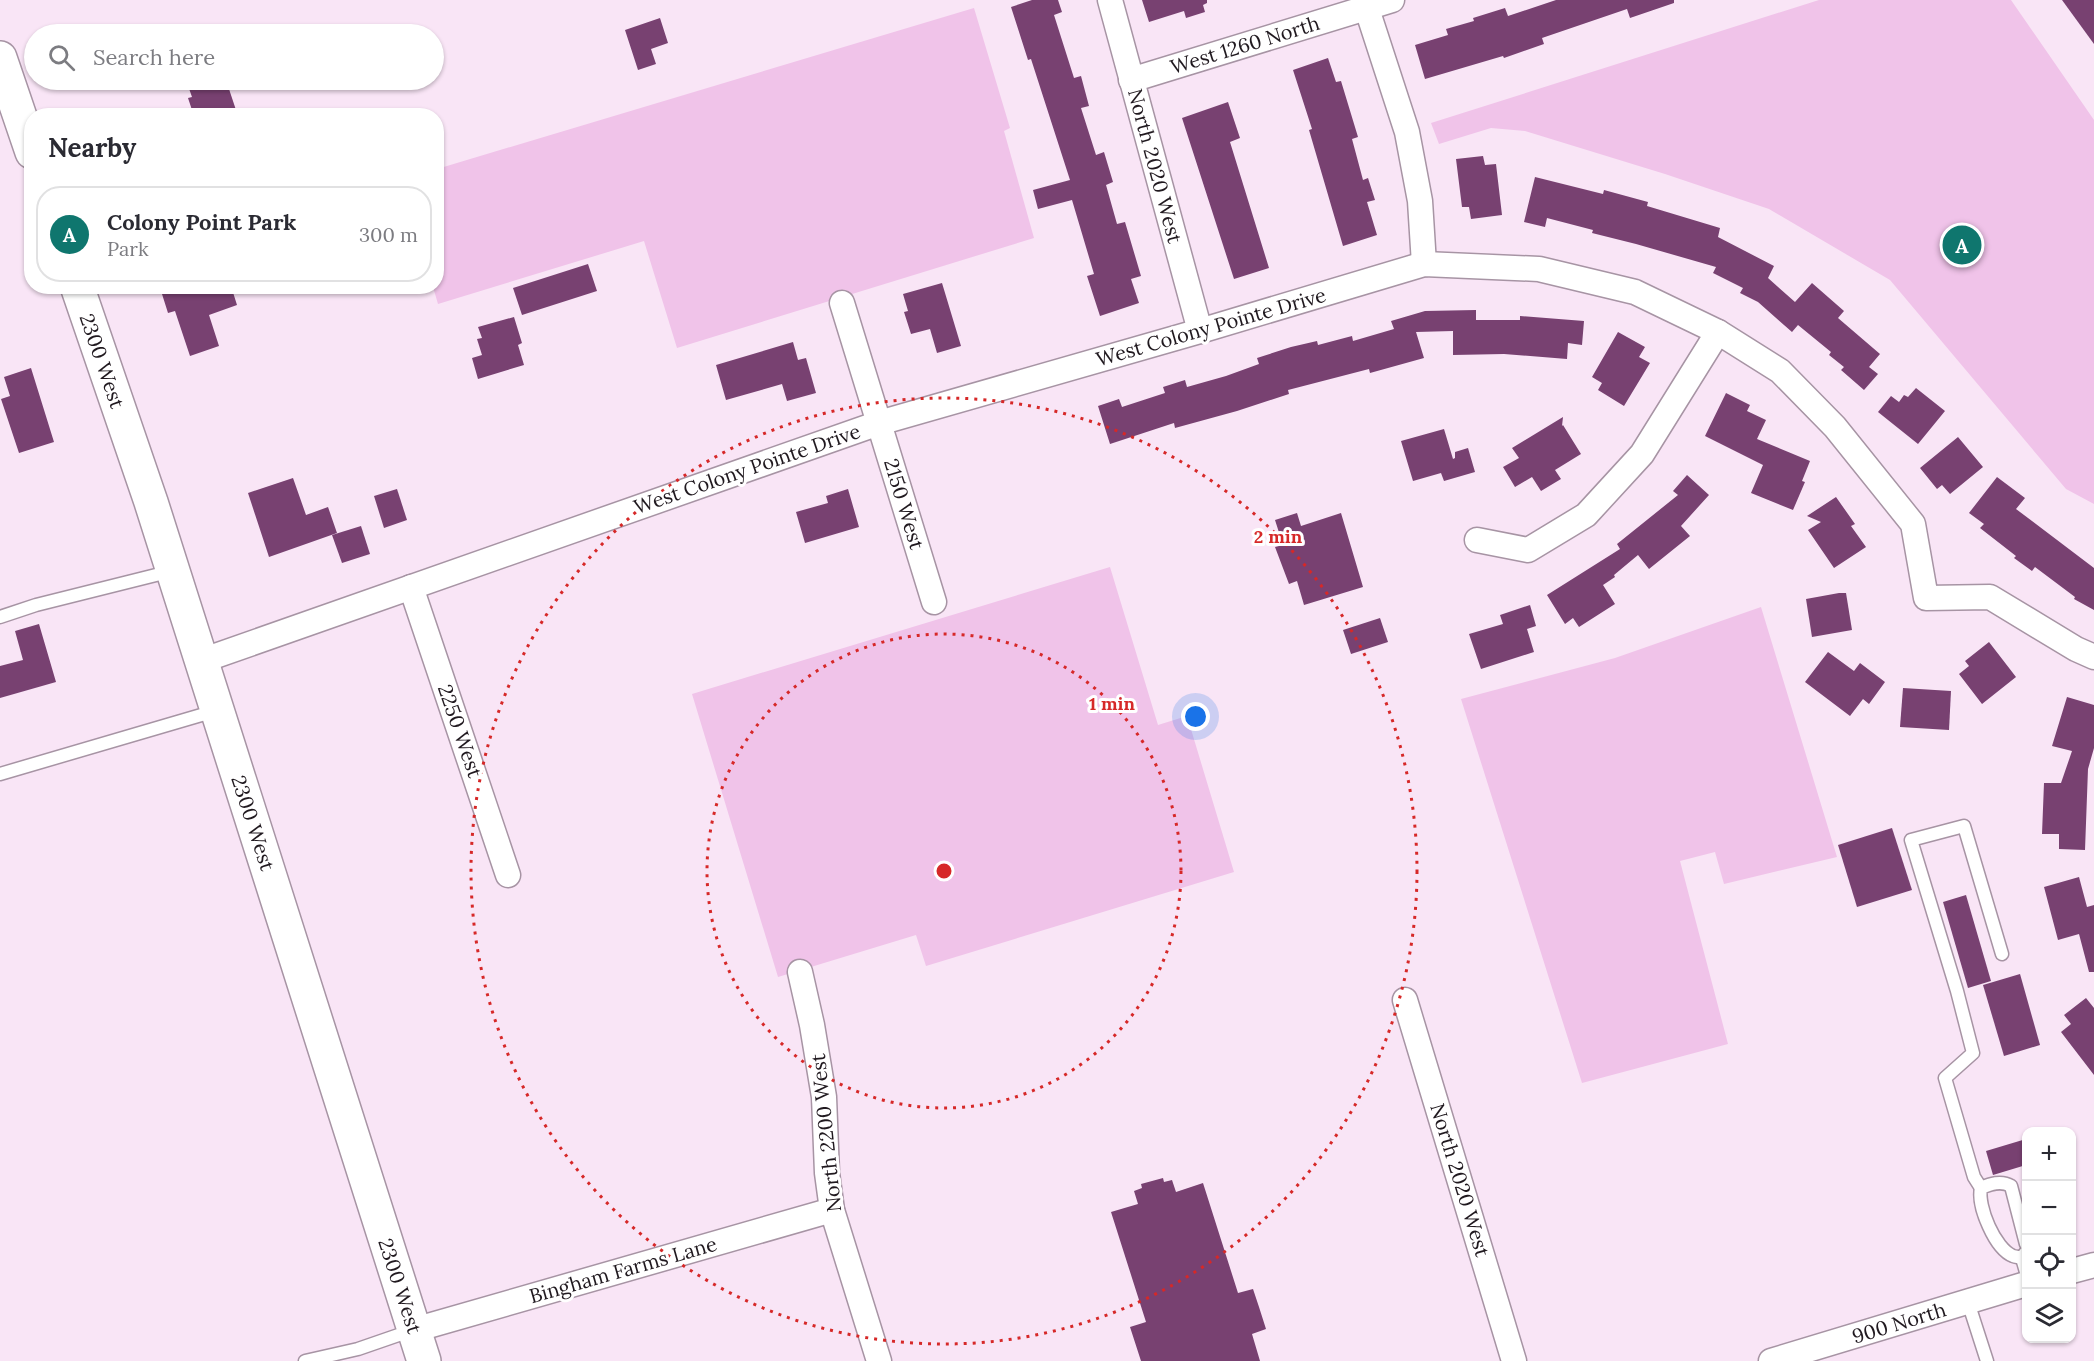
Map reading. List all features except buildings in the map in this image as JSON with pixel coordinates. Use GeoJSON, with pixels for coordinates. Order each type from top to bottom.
{"type":"FeatureCollection","features":[{"type":"Feature","properties":{"kind":"main road"},"geometry":{"type":"LineString","coordinates":[[0,58],[7,105],[24,137]]}},
{"type":"Feature","properties":{"kind":"main road","name":"2300 West"},"geometry":{"type":"LineString","coordinates":[[80,294],[173,571],[424,1361]]}},
{"type":"Feature","properties":{"kind":"street","name":"North 2020 West"},"geometry":{"type":"LineString","coordinates":[[1110,0],[1200,331]]}},
{"type":"Feature","properties":{"kind":"street","name":"West 1260 North"},"geometry":{"type":"LineString","coordinates":[[1131,80],[1392,0]]}},
{"type":"Feature","properties":{"kind":"street"},"geometry":{"type":"LineString","coordinates":[[1366,9],[1407,132],[1420,201],[1424,264]]}},
{"type":"Feature","properties":{"kind":"street","name":"West Colony Pointe Drive"},"geometry":{"type":"LineString","coordinates":[[201,661],[879,423],[1424,264],[1539,269],[1635,292],[1718,332],[1780,371],[1835,427],[1913,524],[1926,598],[1990,597],[2076,649],[2094,657]]}},
{"type":"Feature","properties":{"kind":"street","name":"2150 West"},"geometry":{"type":"LineString","coordinates":[[842,303],[934,602]]}},
{"type":"Feature","properties":{"kind":"street"},"geometry":{"type":"LineString","coordinates":[[1477,540],[1528,550],[1586,514],[1642,454],[1718,332]]}},
{"type":"Feature","properties":{"kind":"street","name":"2250 West"},"geometry":{"type":"LineString","coordinates":[[411,587],[508,875]]}},
{"type":"Feature","properties":{"kind":"street","name":"North 2200 West"},"geometry":{"type":"LineString","coordinates":[[800,972],[824,1097],[827,1173],[832,1210],[879,1361]]}},
{"type":"Feature","properties":{"kind":"street","name":"North 2020 West"},"geometry":{"type":"LineString","coordinates":[[1405,999],[1514,1361]]}},
{"type":"Feature","properties":{"kind":"street","name":"Bingham Farms Lane"},"geometry":{"type":"LineString","coordinates":[[414,1330],[832,1210]]}},
{"type":"Feature","properties":{"kind":"street"},"geometry":{"type":"LineString","coordinates":[[2076,1270],[2094,1265]]}},
{"type":"Feature","properties":{"kind":"street","name":"900 North"},"geometry":{"type":"LineString","coordinates":[[1771,1361],[2022,1285]]}},
{"type":"Feature","properties":{"kind":"lane"},"geometry":{"type":"LineString","coordinates":[[0,617],[36,605],[173,571]]}},
{"type":"Feature","properties":{"kind":"lane"},"geometry":{"type":"LineString","coordinates":[[0,774],[217,711]]}},
{"type":"Feature","properties":{"kind":"lane"},"geometry":{"type":"LineString","coordinates":[[1981,1188],[1974,1177],[1946,1078],[1973,1053],[1957,991],[1911,840],[1964,826],[2002,954]]}},
{"type":"Feature","properties":{"kind":"lane"},"geometry":{"type":"LineString","coordinates":[[2022,1254],[2012,1256],[2004,1250],[1988,1226],[1979,1194],[1981,1188],[2006,1182],[2011,1186],[2024,1235]]}},
{"type":"Feature","properties":{"kind":"lane"},"geometry":{"type":"LineString","coordinates":[[1968,1302],[1987,1361]]}},
{"type":"Feature","properties":{"kind":"lane"},"geometry":{"type":"LineString","coordinates":[[305,1361],[358,1349],[414,1330]]}},
{"type":"Feature","properties":{"kind":"shaded area"},"geometry":{"type":"Polygon","coordinates":[[[1819,0],[2011,0],[2094,120],[2094,504],[2066,489],[1890,280],[1769,209],[1525,131],[1491,128],[1439,144],[1431,123],[1819,0]]]}},
{"type":"Feature","properties":{"kind":"shaded area"},"geometry":{"type":"Polygon","coordinates":[[[974,8],[1010,128],[1004,131],[1034,238],[677,348],[644,241],[438,304],[435,294],[444,294],[444,167],[974,8]]]}},
{"type":"Feature","properties":{"kind":"shaded area"},"geometry":{"type":"Polygon","coordinates":[[[1110,567],[1158,725],[1187,716],[1234,872],[926,966],[916,935],[778,977],[692,694],[1110,567]]]}},
{"type":"Feature","properties":{"kind":"shaded area"},"geometry":{"type":"Polygon","coordinates":[[[1761,607],[1837,857],[1724,884],[1715,852],[1680,861],[1728,1044],[1582,1083],[1461,699],[1615,658],[1761,607]]]}},
{"type":"Feature","properties":{"kind":"place","name":"Colony Point Park"},"geometry":{"type":"Point","coordinates":[1962,245]}}]}
